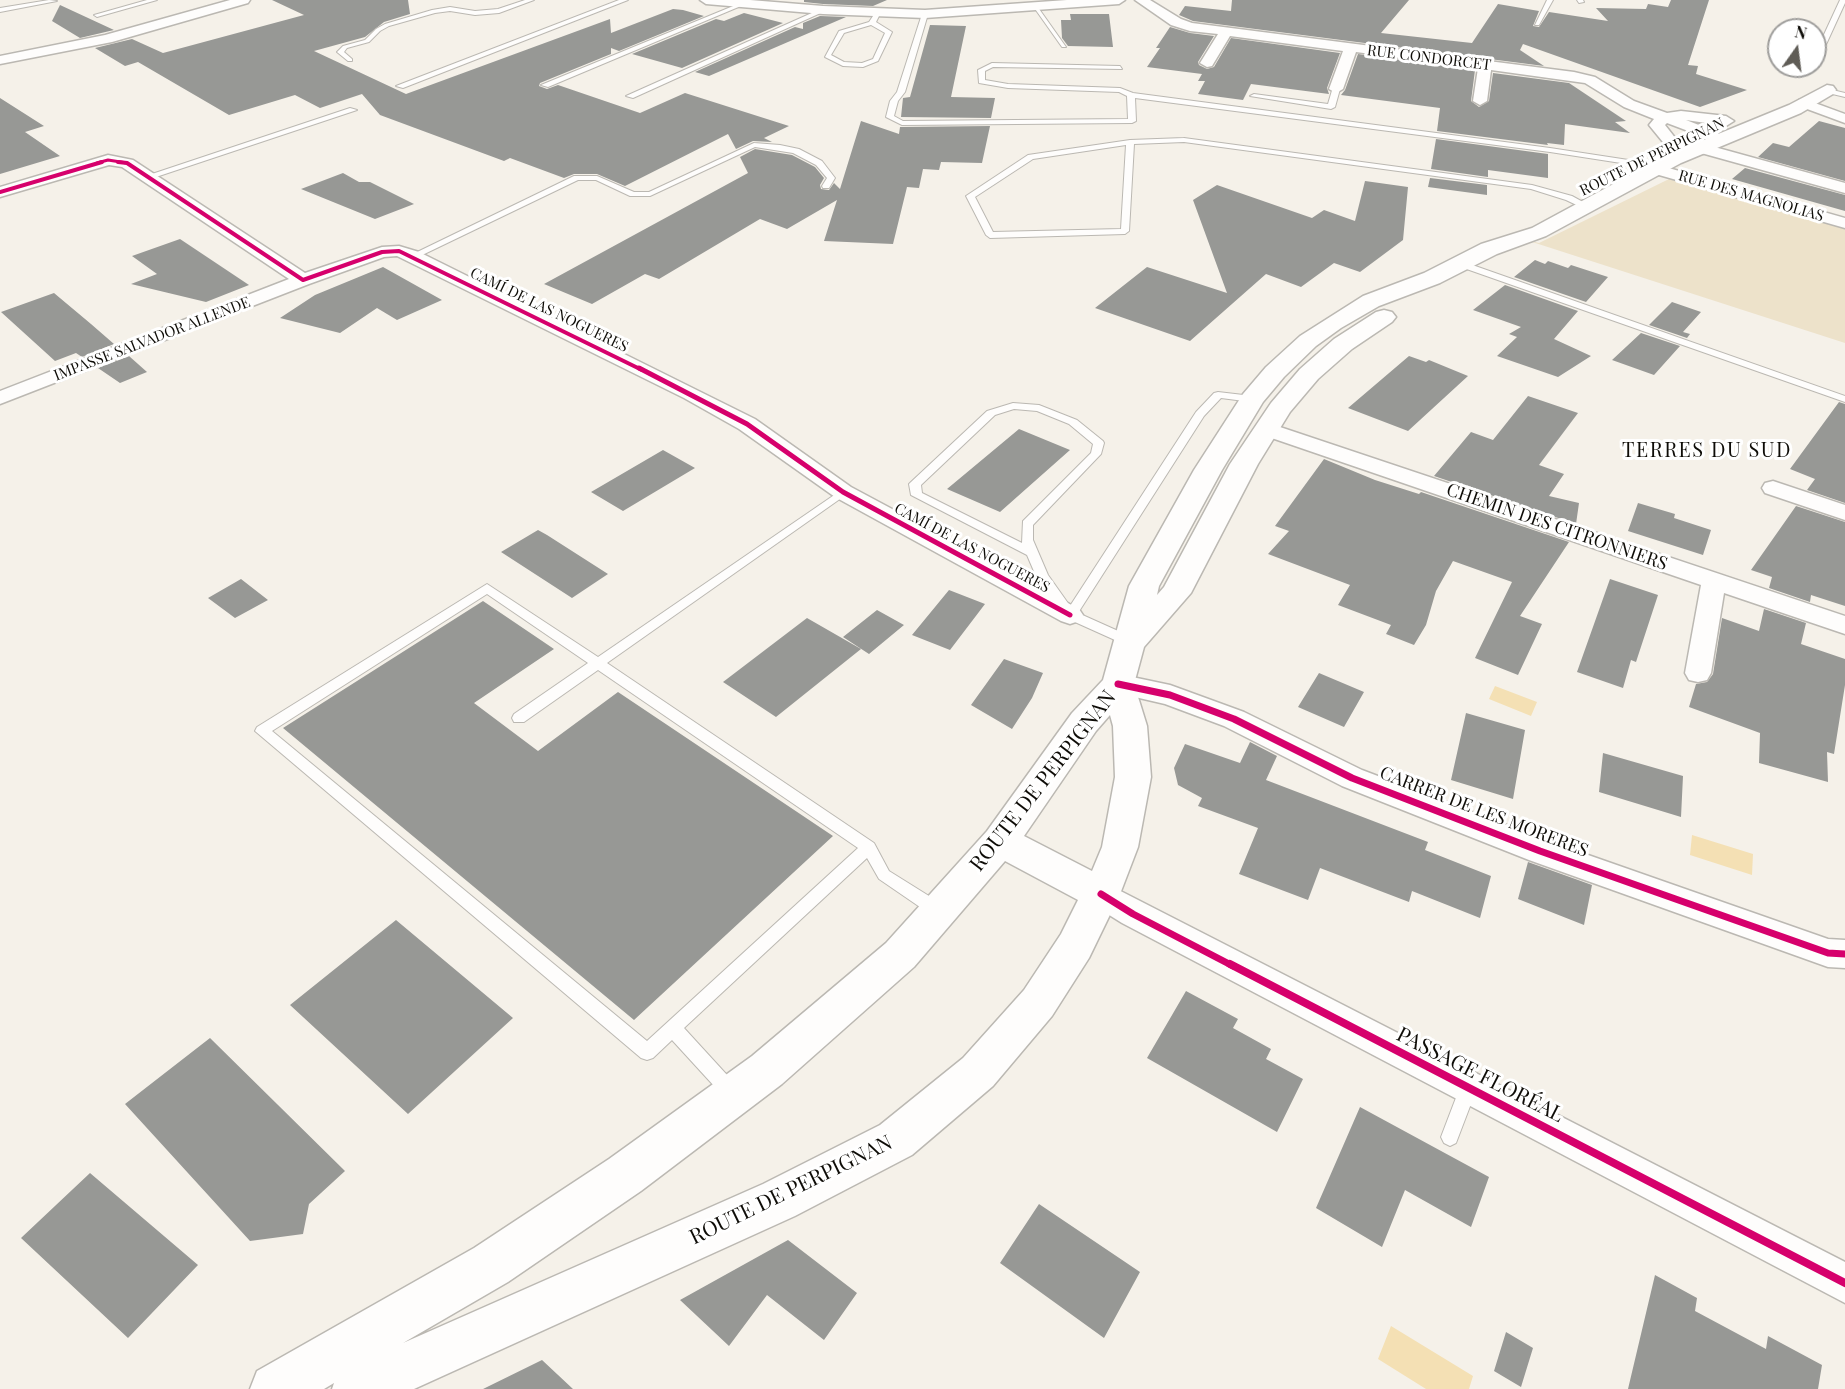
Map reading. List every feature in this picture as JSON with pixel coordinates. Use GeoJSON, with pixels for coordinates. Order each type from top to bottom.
{"type":"FeatureCollection","features":[{"type":"Feature","properties":{"kind":"main road","name":"ROUTE DE PERPIGNAN"},"geometry":{"type":"LineString","coordinates":[[1734,125],[1804,104],[1839,89]]}},
{"type":"Feature","properties":{"kind":"main road","name":"ROUTE DE PERPIGNAN"},"geometry":{"type":"LineString","coordinates":[[378,1364],[490,1265],[625,1175],[734,1095],[767,1070],[900,955],[1000,841],[1084,723],[1118,684],[1144,586],[1208,470],[1252,399],[1275,372],[1308,341],[1371,301],[1432,278],[1489,249],[1539,232],[1588,207],[1704,138],[1778,103],[1839,89]]}},
{"type":"Feature","properties":{"kind":"main road","name":"ROUTE DE PERPIGNAN"},"geometry":{"type":"LineString","coordinates":[[1489,249],[1518,222],[1635,163],[1668,158]]}},
{"type":"Feature","properties":{"kind":"main road","name":"ROUTE DE PERPIGNAN"},"geometry":{"type":"LineString","coordinates":[[1131,642],[1176,592],[1244,464],[1280,408],[1309,374],[1343,344],[1395,310],[1432,278]]}},
{"type":"Feature","properties":{"kind":"main road","name":"ROUTE DE PERPIGNAN"},"geometry":{"type":"LineString","coordinates":[[275,1389],[378,1364],[778,1200],[896,1140],[978,1072],[1038,1003],[1075,946],[1101,894],[1120,847],[1133,777],[1130,726],[1118,684]]}},
{"type":"Feature","properties":{"kind":"main road"},"geometry":{"type":"LineString","coordinates":[[1000,841],[1101,894]]}},
{"type":"Feature","properties":{"kind":"street"},"geometry":{"type":"LineString","coordinates":[[0,60],[107,39],[244,0]]}},
{"type":"Feature","properties":{"kind":"street"},"geometry":{"type":"LineString","coordinates":[[706,0],[824,10],[875,19],[1119,0]]}},
{"type":"Feature","properties":{"kind":"street"},"geometry":{"type":"LineString","coordinates":[[875,19],[885,0]]}},
{"type":"Feature","properties":{"kind":"street","name":"RUE CONDORCET"},"geometry":{"type":"LineString","coordinates":[[1141,0],[1176,22],[1190,27],[1590,80],[1629,104],[1704,138],[1845,188]]}},
{"type":"Feature","properties":{"kind":"street"},"geometry":{"type":"LineString","coordinates":[[1207,63],[1226,32]]}},
{"type":"Feature","properties":{"kind":"street"},"geometry":{"type":"LineString","coordinates":[[1336,89],[1351,47]]}},
{"type":"Feature","properties":{"kind":"street"},"geometry":{"type":"LineString","coordinates":[[1480,100],[1485,65]]}},
{"type":"Feature","properties":{"kind":"street"},"geometry":{"type":"LineString","coordinates":[[1804,104],[1845,119]]}},
{"type":"Feature","properties":{"kind":"street"},"geometry":{"type":"LineString","coordinates":[[1668,158],[1657,125],[1663,118],[1681,116],[1734,125]]}},
{"type":"Feature","properties":{"kind":"street","name":"RUE DES MAGNOLIAS"},"geometry":{"type":"LineString","coordinates":[[1668,158],[1845,223]]}},
{"type":"Feature","properties":{"kind":"street"},"geometry":{"type":"LineString","coordinates":[[0,192],[108,160],[127,164],[303,280]]}},
{"type":"Feature","properties":{"kind":"street","name":"CAMÍ DE LAS NOGUERES"},"geometry":{"type":"LineString","coordinates":[[303,280],[382,252],[399,251],[413,256],[747,424],[843,492],[1070,615]]}},
{"type":"Feature","properties":{"kind":"street","name":"IMPASSE SALVADOR ALLENDE"},"geometry":{"type":"LineString","coordinates":[[0,398],[303,280]]}},
{"type":"Feature","properties":{"kind":"street","name":"CHEMIN DES CITRONNIERS"},"geometry":{"type":"LineString","coordinates":[[1268,429],[1845,625]]}},
{"type":"Feature","properties":{"kind":"street"},"geometry":{"type":"LineString","coordinates":[[1773,488],[1845,513]]}},
{"type":"Feature","properties":{"kind":"street"},"geometry":{"type":"LineString","coordinates":[[1698,673],[1714,580]]}},
{"type":"Feature","properties":{"kind":"street","name":"CARRER DE LES MORERES"},"geometry":{"type":"LineString","coordinates":[[1118,684],[1170,695],[1234,719],[1352,778],[1540,850],[1828,952],[1845,954]]}},
{"type":"Feature","properties":{"kind":"street","name":"PASSAGE FLORÉAL"},"geometry":{"type":"LineString","coordinates":[[1101,894],[1133,914],[1845,1283]]}},
{"type":"Feature","properties":{"kind":"lane"},"geometry":{"type":"LineString","coordinates":[[43,0],[57,0]]}},
{"type":"Feature","properties":{"kind":"lane"},"geometry":{"type":"LineString","coordinates":[[0,10],[57,0]]}},
{"type":"Feature","properties":{"kind":"lane"},"geometry":{"type":"LineString","coordinates":[[97,15],[154,0]]}},
{"type":"Feature","properties":{"kind":"lane"},"geometry":{"type":"LineString","coordinates":[[350,60],[340,52],[345,47],[367,41],[387,25],[434,11],[450,9],[476,13],[499,11],[531,0]]}},
{"type":"Feature","properties":{"kind":"lane"},"geometry":{"type":"LineString","coordinates":[[400,86],[625,0]]}},
{"type":"Feature","properties":{"kind":"lane"},"geometry":{"type":"LineString","coordinates":[[1537,24],[1550,0]]}},
{"type":"Feature","properties":{"kind":"lane"},"geometry":{"type":"LineString","coordinates":[[1827,36],[1843,0]]}},
{"type":"Feature","properties":{"kind":"lane"},"geometry":{"type":"LineString","coordinates":[[546,86],[744,3]]}},
{"type":"Feature","properties":{"kind":"lane"},"geometry":{"type":"LineString","coordinates":[[1035,7],[1064,46]]}},
{"type":"Feature","properties":{"kind":"lane"},"geometry":{"type":"LineString","coordinates":[[630,96],[824,10]]}},
{"type":"Feature","properties":{"kind":"lane"},"geometry":{"type":"LineString","coordinates":[[925,14],[901,92],[894,101],[890,117],[902,123],[1132,121],[1131,95]]}},
{"type":"Feature","properties":{"kind":"lane"},"geometry":{"type":"LineString","coordinates":[[875,19],[889,32],[876,60],[863,65],[843,64],[827,56],[840,32],[875,19]]}},
{"type":"Feature","properties":{"kind":"lane"},"geometry":{"type":"LineString","coordinates":[[1120,68],[992,65],[981,70],[982,81],[1008,86],[1120,90],[1131,95],[1635,163],[1668,158]]}},
{"type":"Feature","properties":{"kind":"lane"},"geometry":{"type":"LineString","coordinates":[[1254,96],[1331,106],[1336,89]]}},
{"type":"Feature","properties":{"kind":"lane"},"geometry":{"type":"LineString","coordinates":[[147,177],[353,110]]}},
{"type":"Feature","properties":{"kind":"lane"},"geometry":{"type":"LineString","coordinates":[[1130,142],[1125,231],[990,235],[970,196],[1031,157],[1130,142],[1184,140],[1532,187],[1569,198],[1588,207]]}},
{"type":"Feature","properties":{"kind":"lane"},"geometry":{"type":"LineString","coordinates":[[413,256],[577,178],[597,178],[633,194],[650,194],[753,145],[796,151],[819,163],[831,178],[826,186]]}},
{"type":"Feature","properties":{"kind":"lane"},"geometry":{"type":"LineString","coordinates":[[1461,264],[1845,399]]}},
{"type":"Feature","properties":{"kind":"lane"},"geometry":{"type":"LineString","coordinates":[[1032,553],[917,495],[915,484],[991,413],[1013,406],[1039,408],[1073,422],[1099,443],[1096,454],[1027,524],[1027,540],[1042,576],[1070,615],[1200,414],[1218,395],[1252,399]]}},
{"type":"Feature","properties":{"kind":"lane"},"geometry":{"type":"LineString","coordinates":[[519,717],[843,492]]}},
{"type":"Feature","properties":{"kind":"lane"},"geometry":{"type":"LineString","coordinates":[[869,847],[647,1052],[262,731],[487,588],[869,847],[884,875],[939,911]]}},
{"type":"Feature","properties":{"kind":"lane","name":"CAMÍ DE LAS NOGUERES"},"geometry":{"type":"LineString","coordinates":[[1070,615],[1131,642]]}},
{"type":"Feature","properties":{"kind":"lane"},"geometry":{"type":"LineString","coordinates":[[673,1028],[734,1095]]}},
{"type":"Feature","properties":{"kind":"lane"},"geometry":{"type":"LineString","coordinates":[[1450,1137],[1468,1088]]}},
{"type":"Feature","properties":{"kind":"shaded area"},"geometry":{"type":"Polygon","coordinates":[[[1669,179],[1845,227],[1845,343],[1523,239],[1539,243],[1669,179]]]}},
{"type":"Feature","properties":{"kind":"shaded area"},"geometry":{"type":"Polygon","coordinates":[[[1495,686],[1537,702],[1531,716],[1489,699],[1495,686]]]}},
{"type":"Feature","properties":{"kind":"shaded area"},"geometry":{"type":"Polygon","coordinates":[[[1692,835],[1753,854],[1752,875],[1690,855],[1692,835]]]}},
{"type":"Feature","properties":{"kind":"shaded area"},"geometry":{"type":"Polygon","coordinates":[[[1391,1326],[1473,1376],[1469,1389],[1426,1389],[1378,1359],[1391,1326]]]}},
{"type":"Feature","properties":{"kind":"building"},"geometry":{"type":"Polygon","coordinates":[[[272,0],[408,0],[410,14],[384,22],[365,37],[314,51],[406,94],[610,19],[611,33],[673,9],[683,10],[704,16],[619,51],[611,48],[611,54],[540,83],[539,86],[547,89],[558,85],[640,113],[685,93],[789,126],[764,138],[772,142],[753,141],[736,149],[728,134],[625,186],[597,174],[574,174],[564,178],[510,158],[504,161],[380,115],[362,94],[320,108],[295,95],[229,115],[138,62],[125,66],[95,48],[132,39],[163,53],[304,15],[272,0]]]}},
{"type":"Feature","properties":{"kind":"building"},"geometry":{"type":"Polygon","coordinates":[[[804,0],[887,0],[873,6],[823,4],[804,2],[804,0]]]}},
{"type":"Feature","properties":{"kind":"building"},"geometry":{"type":"Polygon","coordinates":[[[1232,0],[1409,0],[1381,33],[1472,43],[1498,4],[1539,11],[1533,26],[1539,27],[1549,12],[1608,21],[1596,8],[1646,9],[1648,4],[1668,7],[1671,0],[1709,0],[1688,65],[1698,66],[1696,74],[1747,90],[1700,107],[1523,44],[1520,50],[1544,66],[1193,21],[1179,15],[1185,6],[1231,11],[1232,0]]]}},
{"type":"Feature","properties":{"kind":"building"},"geometry":{"type":"Polygon","coordinates":[[[60,5],[114,30],[80,38],[52,21],[60,5]]]}},
{"type":"Feature","properties":{"kind":"building"},"geometry":{"type":"Polygon","coordinates":[[[744,13],[783,23],[682,68],[632,54],[716,19],[724,21],[744,13]]]}},
{"type":"Feature","properties":{"kind":"building"},"geometry":{"type":"Polygon","coordinates":[[[1070,14],[1109,14],[1113,47],[1068,46],[1062,38],[1061,20],[1071,20],[1070,14]]]}},
{"type":"Feature","properties":{"kind":"building"},"geometry":{"type":"Polygon","coordinates":[[[820,16],[846,17],[709,76],[695,72],[795,27],[803,29],[803,23],[820,16]]]}},
{"type":"Feature","properties":{"kind":"building"},"geometry":{"type":"Polygon","coordinates":[[[930,25],[966,26],[951,97],[995,98],[991,118],[901,117],[903,98],[910,97],[930,25]]]}},
{"type":"Feature","properties":{"kind":"building"},"geometry":{"type":"Polygon","coordinates":[[[1170,27],[1190,33],[1214,36],[1198,62],[1207,69],[1214,67],[1231,38],[1340,53],[1327,88],[1329,94],[1251,84],[1243,100],[1198,94],[1205,81],[1198,81],[1202,74],[1147,67],[1170,27]]]}},
{"type":"Feature","properties":{"kind":"building"},"geometry":{"type":"Polygon","coordinates":[[[1358,54],[1475,70],[1471,101],[1479,107],[1489,101],[1493,73],[1569,83],[1626,121],[1615,122],[1630,133],[1565,124],[1564,145],[1547,143],[1548,145],[1437,131],[1440,108],[1341,95],[1358,54]]]}},
{"type":"Feature","properties":{"kind":"building"},"geometry":{"type":"Polygon","coordinates":[[[0,98],[44,126],[25,132],[60,156],[0,174],[0,98]]]}},
{"type":"Feature","properties":{"kind":"building"},"geometry":{"type":"Polygon","coordinates":[[[861,121],[899,134],[900,127],[990,126],[982,163],[941,162],[939,170],[923,169],[919,188],[907,187],[893,244],[824,241],[837,200],[787,229],[760,219],[659,279],[645,274],[592,304],[544,284],[748,173],[740,157],[755,149],[792,155],[815,167],[824,178],[820,185],[821,189],[829,190],[834,183],[840,189],[861,121]]]}},
{"type":"Feature","properties":{"kind":"building"},"geometry":{"type":"Polygon","coordinates":[[[1819,121],[1845,128],[1845,181],[1758,157],[1773,143],[1789,147],[1819,121]]]}},
{"type":"Feature","properties":{"kind":"building"},"geometry":{"type":"Polygon","coordinates":[[[1436,139],[1548,154],[1548,178],[1488,170],[1488,177],[1431,169],[1436,139]]]}},
{"type":"Feature","properties":{"kind":"building"},"geometry":{"type":"Polygon","coordinates":[[[1745,168],[1845,195],[1845,211],[1732,179],[1745,168]]]}},
{"type":"Feature","properties":{"kind":"building"},"geometry":{"type":"Polygon","coordinates":[[[343,173],[359,182],[370,182],[414,204],[375,219],[301,189],[343,173]]]}},
{"type":"Feature","properties":{"kind":"building"},"geometry":{"type":"Polygon","coordinates":[[[1430,178],[1487,185],[1487,195],[1428,187],[1430,178]]]}},
{"type":"Feature","properties":{"kind":"building"},"geometry":{"type":"Polygon","coordinates":[[[1365,181],[1408,187],[1403,240],[1360,272],[1334,263],[1301,287],[1266,274],[1190,341],[1095,308],[1147,267],[1227,293],[1193,200],[1217,185],[1312,218],[1324,210],[1355,221],[1365,181]]]}},
{"type":"Feature","properties":{"kind":"building"},"geometry":{"type":"Polygon","coordinates":[[[180,239],[249,285],[206,302],[131,284],[157,274],[132,256],[180,239]]]}},
{"type":"Feature","properties":{"kind":"building"},"geometry":{"type":"Polygon","coordinates":[[[1535,260],[1545,264],[1548,261],[1568,268],[1571,265],[1608,277],[1586,302],[1514,277],[1535,260]]]}},
{"type":"Feature","properties":{"kind":"building"},"geometry":{"type":"Polygon","coordinates":[[[383,267],[442,300],[397,320],[377,308],[340,333],[280,318],[315,295],[383,267]]]}},
{"type":"Feature","properties":{"kind":"building"},"geometry":{"type":"Polygon","coordinates":[[[1505,285],[1578,311],[1554,339],[1591,356],[1558,377],[1497,356],[1517,337],[1509,334],[1521,327],[1473,310],[1505,285]]]}},
{"type":"Feature","properties":{"kind":"building"},"geometry":{"type":"Polygon","coordinates":[[[54,293],[114,344],[82,357],[76,353],[55,361],[1,312],[54,293]]]}},
{"type":"Feature","properties":{"kind":"building"},"geometry":{"type":"Polygon","coordinates":[[[1672,302],[1701,312],[1683,332],[1690,334],[1687,338],[1649,325],[1672,302]]]}},
{"type":"Feature","properties":{"kind":"building"},"geometry":{"type":"Polygon","coordinates":[[[1641,333],[1680,346],[1654,375],[1612,360],[1641,333]]]}},
{"type":"Feature","properties":{"kind":"building"},"geometry":{"type":"Polygon","coordinates":[[[129,356],[147,372],[120,383],[98,368],[129,356]]]}},
{"type":"Feature","properties":{"kind":"building"},"geometry":{"type":"Polygon","coordinates":[[[1409,356],[1426,362],[1429,360],[1468,376],[1408,431],[1348,408],[1409,356]]]}},
{"type":"Feature","properties":{"kind":"building"},"geometry":{"type":"Polygon","coordinates":[[[1528,396],[1578,413],[1539,465],[1564,474],[1549,496],[1579,503],[1576,524],[1434,476],[1471,432],[1493,440],[1528,396]]]}},
{"type":"Feature","properties":{"kind":"building"},"geometry":{"type":"Polygon","coordinates":[[[1839,402],[1845,404],[1845,503],[1807,490],[1815,479],[1790,469],[1839,402]]]}},
{"type":"Feature","properties":{"kind":"building"},"geometry":{"type":"Polygon","coordinates":[[[1019,429],[1070,450],[1000,512],[947,489],[1019,429]]]}},
{"type":"Feature","properties":{"kind":"building"},"geometry":{"type":"Polygon","coordinates":[[[663,450],[695,468],[623,511],[591,492],[663,450]]]}},
{"type":"Feature","properties":{"kind":"building"},"geometry":{"type":"Polygon","coordinates":[[[1324,459],[1375,480],[1419,494],[1421,492],[1569,542],[1520,616],[1542,624],[1518,675],[1475,658],[1512,582],[1453,561],[1436,591],[1426,625],[1414,645],[1386,634],[1391,625],[1338,605],[1350,585],[1268,554],[1289,531],[1275,526],[1324,459]]]}},
{"type":"Feature","properties":{"kind":"building"},"geometry":{"type":"Polygon","coordinates":[[[1638,503],[1675,514],[1674,518],[1711,530],[1703,555],[1628,531],[1638,503]]]}},
{"type":"Feature","properties":{"kind":"building"},"geometry":{"type":"Polygon","coordinates":[[[1796,506],[1845,522],[1845,606],[1811,595],[1810,602],[1769,588],[1772,577],[1751,570],[1796,506]]]}},
{"type":"Feature","properties":{"kind":"building"},"geometry":{"type":"Polygon","coordinates":[[[538,530],[608,574],[572,598],[501,552],[538,530]]]}},
{"type":"Feature","properties":{"kind":"building"},"geometry":{"type":"Polygon","coordinates":[[[241,579],[268,600],[235,618],[208,598],[241,579]]]}},
{"type":"Feature","properties":{"kind":"building"},"geometry":{"type":"Polygon","coordinates":[[[1610,579],[1658,595],[1636,662],[1631,660],[1623,688],[1577,672],[1610,579]]]}},
{"type":"Feature","properties":{"kind":"building"},"geometry":{"type":"Polygon","coordinates":[[[949,590],[985,604],[950,650],[912,635],[949,590]]]}},
{"type":"Feature","properties":{"kind":"building"},"geometry":{"type":"Polygon","coordinates":[[[483,601],[554,649],[474,703],[538,751],[618,692],[833,836],[634,1020],[283,728],[483,601]]]}},
{"type":"Feature","properties":{"kind":"building"},"geometry":{"type":"Polygon","coordinates":[[[1764,609],[1806,623],[1801,644],[1845,659],[1845,685],[1834,754],[1827,752],[1828,782],[1759,763],[1760,733],[1689,707],[1696,684],[1707,682],[1713,674],[1722,618],[1759,631],[1764,609]]]}},
{"type":"Feature","properties":{"kind":"building"},"geometry":{"type":"Polygon","coordinates":[[[877,610],[904,625],[869,654],[843,637],[877,610]]]}},
{"type":"Feature","properties":{"kind":"building"},"geometry":{"type":"Polygon","coordinates":[[[807,618],[861,649],[776,717],[723,682],[807,618]]]}},
{"type":"Feature","properties":{"kind":"building"},"geometry":{"type":"Polygon","coordinates":[[[1004,659],[1043,673],[1032,698],[1012,729],[971,705],[1004,659]]]}},
{"type":"Feature","properties":{"kind":"building"},"geometry":{"type":"Polygon","coordinates":[[[1319,673],[1364,692],[1344,727],[1298,707],[1319,673]]]}},
{"type":"Feature","properties":{"kind":"building"},"geometry":{"type":"Polygon","coordinates":[[[1466,713],[1525,730],[1513,799],[1451,780],[1466,713]]]}},
{"type":"Feature","properties":{"kind":"building"},"geometry":{"type":"Polygon","coordinates":[[[1250,742],[1277,756],[1266,780],[1428,842],[1425,850],[1491,876],[1480,918],[1412,891],[1409,902],[1320,868],[1308,900],[1239,874],[1258,828],[1198,806],[1202,798],[1178,785],[1174,768],[1185,744],[1240,763],[1250,742]]]}},
{"type":"Feature","properties":{"kind":"building"},"geometry":{"type":"Polygon","coordinates":[[[1603,753],[1683,776],[1681,817],[1599,792],[1603,753]]]}},
{"type":"Feature","properties":{"kind":"building"},"geometry":{"type":"Polygon","coordinates":[[[1528,862],[1592,885],[1584,925],[1518,899],[1528,862]]]}},
{"type":"Feature","properties":{"kind":"building"},"geometry":{"type":"Polygon","coordinates":[[[396,920],[513,1018],[408,1114],[290,1005],[396,920]]]}},
{"type":"Feature","properties":{"kind":"building"},"geometry":{"type":"Polygon","coordinates":[[[1186,991],[1238,1019],[1233,1028],[1271,1049],[1266,1059],[1303,1079],[1277,1132],[1147,1058],[1186,991]]]}},
{"type":"Feature","properties":{"kind":"building"},"geometry":{"type":"Polygon","coordinates":[[[210,1038],[345,1171],[309,1204],[303,1234],[250,1241],[125,1104],[210,1038]]]}},
{"type":"Feature","properties":{"kind":"building"},"geometry":{"type":"Polygon","coordinates":[[[1360,1107],[1489,1177],[1471,1227],[1405,1190],[1382,1247],[1316,1208],[1360,1107]]]}},
{"type":"Feature","properties":{"kind":"building"},"geometry":{"type":"Polygon","coordinates":[[[90,1173],[198,1265],[128,1338],[21,1238],[90,1173]]]}},
{"type":"Feature","properties":{"kind":"building"},"geometry":{"type":"Polygon","coordinates":[[[1039,1204],[1140,1272],[1104,1338],[1000,1263],[1039,1204]]]}},
{"type":"Feature","properties":{"kind":"building"},"geometry":{"type":"Polygon","coordinates":[[[788,1240],[857,1293],[824,1340],[767,1295],[729,1346],[680,1300],[788,1240]]]}},
{"type":"Feature","properties":{"kind":"building"},"geometry":{"type":"Polygon","coordinates":[[[1655,1275],[1697,1298],[1695,1311],[1766,1349],[1768,1336],[1822,1365],[1818,1389],[1628,1389],[1655,1275]]]}},
{"type":"Feature","properties":{"kind":"building"},"geometry":{"type":"Polygon","coordinates":[[[1506,1332],[1533,1348],[1521,1387],[1494,1371],[1506,1332]]]}},
{"type":"Feature","properties":{"kind":"building"},"geometry":{"type":"Polygon","coordinates":[[[542,1360],[573,1389],[483,1389],[542,1360]]]}},
{"type":"Feature","properties":{"kind":"cycle path"},"geometry":{"type":"LineString","coordinates":[[0,192],[108,160],[127,163],[303,280],[382,252],[399,251],[413,256],[747,424],[843,492],[1070,615]]}},
{"type":"Feature","properties":{"kind":"cycle path"},"geometry":{"type":"LineString","coordinates":[[1118,684],[1170,695],[1234,719],[1352,778],[1540,851],[1828,953],[1845,954]]}},
{"type":"Feature","properties":{"kind":"cycle path"},"geometry":{"type":"LineString","coordinates":[[1101,894],[1133,914],[1845,1283]]}},
{"type":"Feature","properties":{"kind":"district","name":"TERRES DU SUD"},"geometry":{"type":"Point","coordinates":[1707,451]}}]}
